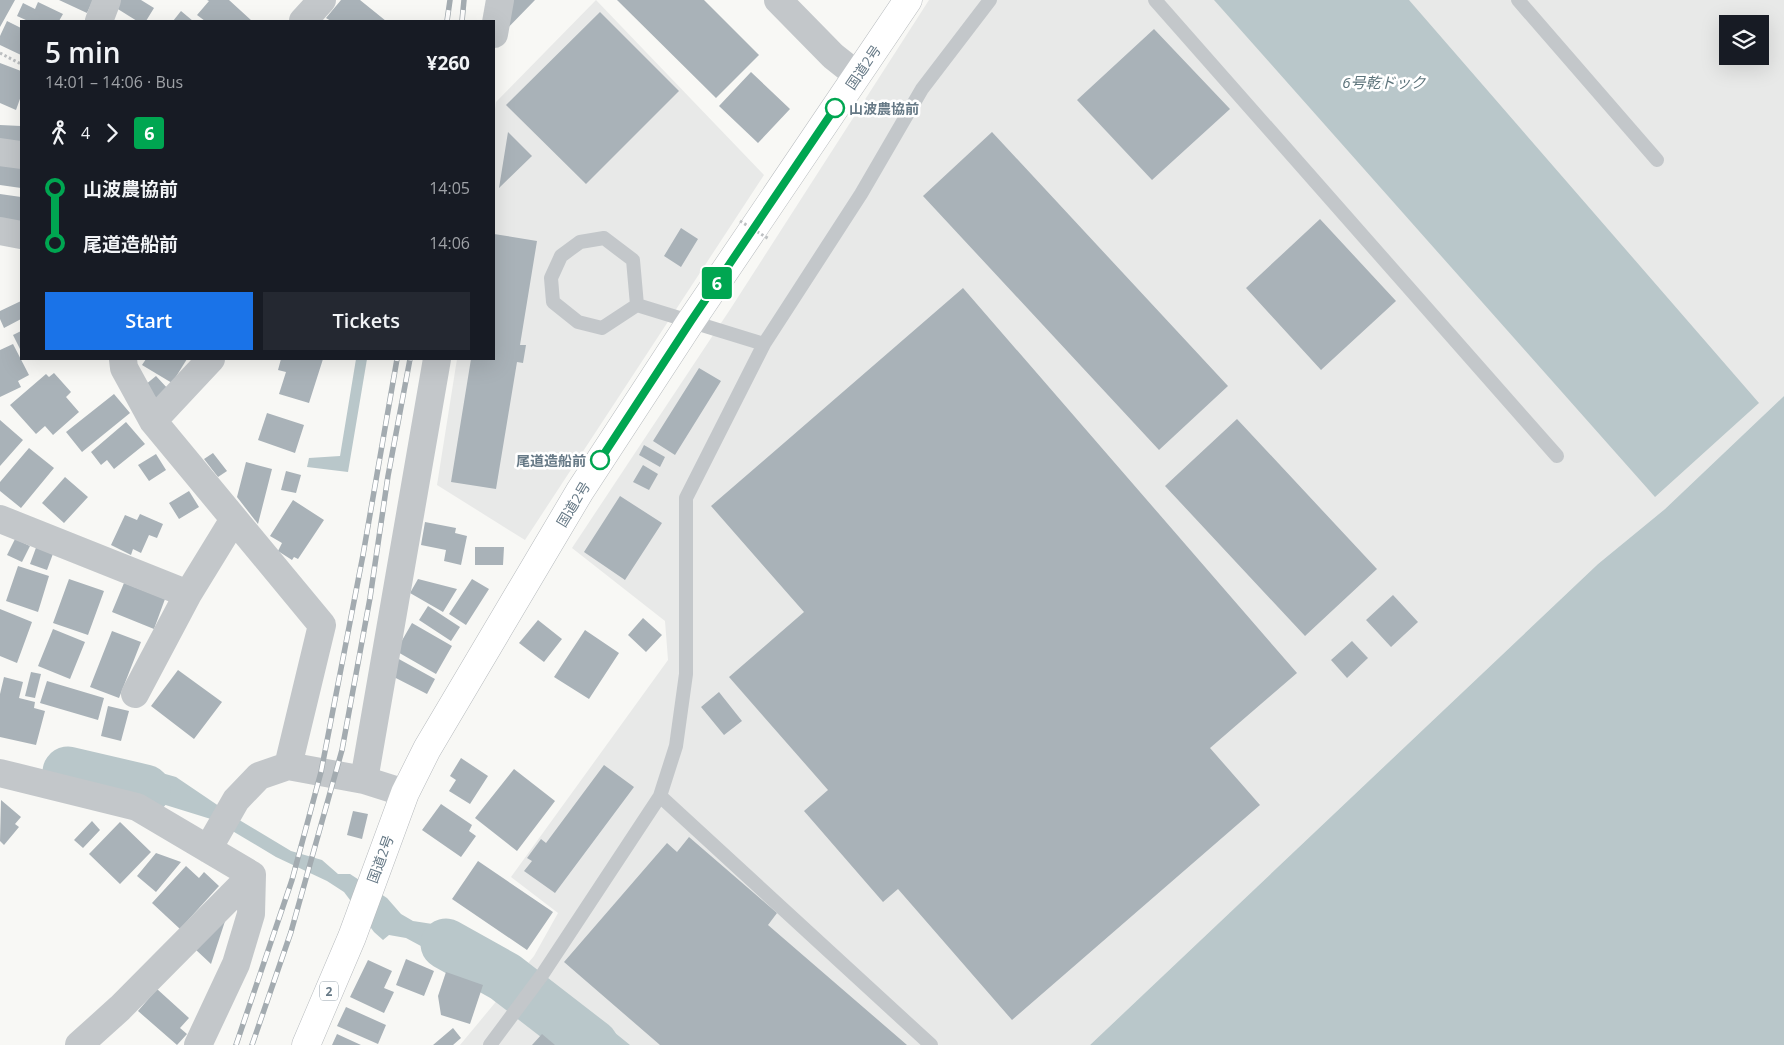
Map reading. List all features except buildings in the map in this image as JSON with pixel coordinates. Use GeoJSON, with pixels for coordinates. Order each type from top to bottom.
{"type":"FeatureCollection","features":[{"type":"Feature","properties":{"kind":"highway","name":"国道2号"},"geometry":{"type":"LineString","coordinates":[[306,1045],[352,937],[405,793],[427,749],[580,491],[691,321],[908,0]]}},
{"type":"Feature","properties":{"kind":"street"},"geometry":{"type":"LineString","coordinates":[[99,20],[106,0]]}},
{"type":"Feature","properties":{"kind":"street"},"geometry":{"type":"LineString","coordinates":[[304,20],[322,0]]}},
{"type":"Feature","properties":{"kind":"street"},"geometry":{"type":"LineString","coordinates":[[495,28],[500,0]]}},
{"type":"Feature","properties":{"kind":"street"},"geometry":{"type":"LineString","coordinates":[[778,0],[833,56],[857,75]]}},
{"type":"Feature","properties":{"kind":"street"},"geometry":{"type":"LineString","coordinates":[[0,152],[20,155]]}},
{"type":"Feature","properties":{"kind":"street"},"geometry":{"type":"LineString","coordinates":[[0,231],[20,235]]}},
{"type":"Feature","properties":{"kind":"street"},"geometry":{"type":"LineString","coordinates":[[123,360],[124,368],[153,422],[322,625],[288,766]]}},
{"type":"Feature","properties":{"kind":"street"},"geometry":{"type":"LineString","coordinates":[[153,422],[210,360]]}},
{"type":"Feature","properties":{"kind":"street"},"geometry":{"type":"LineString","coordinates":[[364,780],[437,360]]}},
{"type":"Feature","properties":{"kind":"street"},"geometry":{"type":"LineString","coordinates":[[0,519],[188,594]]}},
{"type":"Feature","properties":{"kind":"street"},"geometry":{"type":"LineString","coordinates":[[135,694],[188,594],[234,519]]}},
{"type":"Feature","properties":{"kind":"street"},"geometry":{"type":"LineString","coordinates":[[208,849],[236,800],[259,776],[288,766],[364,780],[405,793]]}},
{"type":"Feature","properties":{"kind":"street"},"geometry":{"type":"LineString","coordinates":[[0,773],[137,807],[252,875]]}},
{"type":"Feature","properties":{"kind":"street"},"geometry":{"type":"LineString","coordinates":[[79,1045],[120,1008],[252,875]]}},
{"type":"Feature","properties":{"kind":"street"},"geometry":{"type":"LineString","coordinates":[[198,1045],[236,964],[251,914],[252,875]]}},
{"type":"Feature","properties":{"kind":"lane"},"geometry":{"type":"LineString","coordinates":[[490,1045],[542,975],[660,796],[676,746],[686,674],[686,498],[764,344],[861,194],[922,89],[990,0]]}},
{"type":"Feature","properties":{"kind":"lane"},"geometry":{"type":"LineString","coordinates":[[1155,0],[1557,456]]}},
{"type":"Feature","properties":{"kind":"lane"},"geometry":{"type":"LineString","coordinates":[[1518,0],[1657,160]]}},
{"type":"Feature","properties":{"kind":"lane"},"geometry":{"type":"LineString","coordinates":[[637,305],[634,260],[604,238],[580,242],[561,256],[551,278],[553,302],[578,322],[602,328],[637,305],[764,344]]}},
{"type":"Feature","properties":{"kind":"lane"},"geometry":{"type":"LineString","coordinates":[[660,796],[931,1045]]}},
{"type":"Feature","properties":{"kind":"path"},"geometry":{"type":"LineString","coordinates":[[0,53],[20,63]]}},
{"type":"Feature","properties":{"kind":"path"},"geometry":{"type":"LineString","coordinates":[[740,221],[769,239]]}},
{"type":"Feature","properties":{"kind":"shaded area"},"geometry":{"type":"Polygon","coordinates":[[[596,0],[764,175],[525,540],[437,485],[457,360],[495,360],[496,102],[596,0]]]}},
{"type":"Feature","properties":{"kind":"shaded area"},"geometry":{"type":"Polygon","coordinates":[[[929,0],[1784,0],[1784,396],[1665,509],[1598,564],[1090,1045],[460,1045],[534,956],[558,913],[511,877],[668,660],[665,621],[572,548],[731,308],[929,0]]]}},
{"type":"Feature","properties":{"kind":"water","name":"6号乾ドック"},"geometry":{"type":"Polygon","coordinates":[[[1214,0],[1409,0],[1759,403],[1655,497],[1214,0]]]}},
{"type":"Feature","properties":{"kind":"water"},"geometry":{"type":"Polygon","coordinates":[[[356,360],[367,360],[348,472],[307,467],[309,458],[340,456],[356,360]]]}},
{"type":"Feature","properties":{"kind":"water"},"geometry":{"type":"Polygon","coordinates":[[[1784,396],[1784,1045],[1090,1045],[1598,564],[1665,509],[1784,396]]]}},
{"type":"Feature","properties":{"kind":"water"},"geometry":{"type":"Polygon","coordinates":[[[80,759],[137,766],[176,777],[241,821],[291,851],[322,860],[338,874],[350,874],[387,898],[401,914],[413,921],[439,925],[469,937],[517,964],[499,988],[406,938],[389,935],[383,940],[374,932],[344,892],[327,881],[276,857],[214,820],[143,798],[76,782],[80,759]]]}},
{"type":"Feature","properties":{"kind":"water"},"geometry":{"type":"Polygon","coordinates":[[[552,982],[630,1045],[572,1045],[531,1012],[552,982]]]}},
{"type":"Feature","properties":{"kind":"waterway"},"geometry":{"type":"LineString","coordinates":[[68,772],[145,790]]}},
{"type":"Feature","properties":{"kind":"waterway"},"geometry":{"type":"LineString","coordinates":[[446,944],[505,977],[593,1045]]}},
{"type":"Feature","properties":{"kind":"railway"},"geometry":{"type":"LineString","coordinates":[[447,20],[450,0]]}},
{"type":"Feature","properties":{"kind":"railway"},"geometry":{"type":"LineString","coordinates":[[462,20],[464,0]]}},
{"type":"Feature","properties":{"kind":"railway"},"geometry":{"type":"LineString","coordinates":[[236,1045],[292,880],[321,772],[363,555],[397,360]]}},
{"type":"Feature","properties":{"kind":"railway"},"geometry":{"type":"LineString","coordinates":[[252,1045],[291,932],[342,750],[370,598],[388,476],[410,360]]}},
{"type":"Feature","properties":{"kind":"bus line","name":"6"},"geometry":{"type":"LineString","coordinates":[[600,460],[835,108]]}},
{"type":"Feature","properties":{"kind":"place","name":"山波農協前"},"geometry":{"type":"Point","coordinates":[835,108]}},
{"type":"Feature","properties":{"kind":"place","name":"尾道造船前"},"geometry":{"type":"Point","coordinates":[600,460]}}]}
